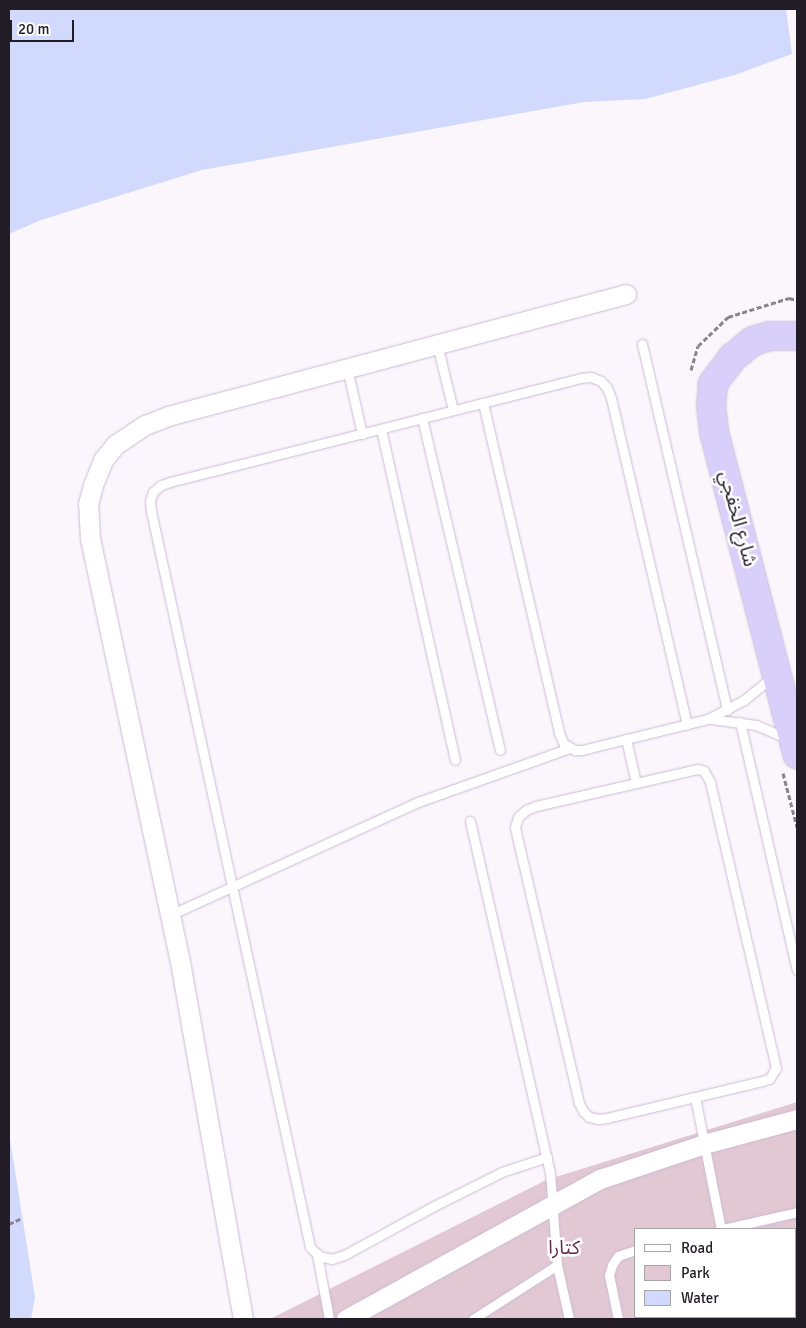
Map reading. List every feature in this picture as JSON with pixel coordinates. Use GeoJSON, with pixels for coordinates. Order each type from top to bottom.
{"type":"FeatureCollection","features":[{"type":"Feature","properties":{"kind":"highway","name":"شارع الخفجي"},"geometry":{"type":"LineString","coordinates":[[796,747],[714,432],[711,406],[713,384],[733,357],[753,342],[770,336],[797,336]]}},
{"type":"Feature","properties":{"kind":"street"},"geometry":{"type":"LineString","coordinates":[[243,1319],[170,914],[90,539],[88,504],[93,485],[103,460],[114,444],[145,425],[168,416],[626,294]]}},
{"type":"Feature","properties":{"kind":"street"},"geometry":{"type":"LineString","coordinates":[[346,1319],[575,1191],[617,1172],[704,1144],[797,1119]]}},
{"type":"Feature","properties":{"kind":"lane"},"geometry":{"type":"LineString","coordinates":[[437,344],[453,410]]}},
{"type":"Feature","properties":{"kind":"lane"},"geometry":{"type":"LineString","coordinates":[[642,344],[726,710]]}},
{"type":"Feature","properties":{"kind":"lane"},"geometry":{"type":"LineString","coordinates":[[347,368],[362,434]]}},
{"type":"Feature","properties":{"kind":"lane"},"geometry":{"type":"LineString","coordinates":[[547,1157],[502,1172],[434,1206],[344,1255],[332,1259],[317,1254],[310,1247],[150,501],[153,492],[161,485],[453,410],[591,377],[601,381],[608,388],[687,724]]}},
{"type":"Feature","properties":{"kind":"lane"},"geometry":{"type":"LineString","coordinates":[[483,403],[561,739],[570,748]]}},
{"type":"Feature","properties":{"kind":"lane"},"geometry":{"type":"LineString","coordinates":[[422,418],[500,750]]}},
{"type":"Feature","properties":{"kind":"lane"},"geometry":{"type":"LineString","coordinates":[[381,429],[455,760]]}},
{"type":"Feature","properties":{"kind":"lane"},"geometry":{"type":"LineString","coordinates":[[170,914],[418,802],[570,748],[582,750],[708,719],[744,700],[778,672]]}},
{"type":"Feature","properties":{"kind":"lane"},"geometry":{"type":"LineString","coordinates":[[708,719],[740,722],[771,730],[796,747]]}},
{"type":"Feature","properties":{"kind":"lane"},"geometry":{"type":"LineString","coordinates":[[740,722],[797,970]]}},
{"type":"Feature","properties":{"kind":"lane"},"geometry":{"type":"LineString","coordinates":[[626,739],[636,783]]}},
{"type":"Feature","properties":{"kind":"lane"},"geometry":{"type":"LineString","coordinates":[[698,769],[708,776],[776,1068],[768,1079],[598,1119],[589,1117],[579,1103],[515,827],[518,817],[526,810],[636,783],[698,769]]}},
{"type":"Feature","properties":{"kind":"lane"},"geometry":{"type":"LineString","coordinates":[[470,820],[547,1157],[554,1204],[558,1264],[569,1319]]}},
{"type":"Feature","properties":{"kind":"lane"},"geometry":{"type":"LineString","coordinates":[[695,1097],[722,1228]]}},
{"type":"Feature","properties":{"kind":"lane"},"geometry":{"type":"LineString","coordinates":[[726,1228],[797,1212]]}},
{"type":"Feature","properties":{"kind":"lane"},"geometry":{"type":"LineString","coordinates":[[618,1319],[609,1275],[612,1265],[618,1256],[634,1250]]}},
{"type":"Feature","properties":{"kind":"lane"},"geometry":{"type":"LineString","coordinates":[[317,1254],[329,1319]]}},
{"type":"Feature","properties":{"kind":"lane"},"geometry":{"type":"LineString","coordinates":[[473,1319],[558,1264]]}},
{"type":"Feature","properties":{"kind":"path"},"geometry":{"type":"LineString","coordinates":[[9,1224],[22,1218]]}},
{"type":"Feature","properties":{"kind":"green space","name":"كتارا"},"geometry":{"type":"Polygon","coordinates":[[[797,1102],[797,1319],[270,1319],[546,1180],[797,1102]]]}},
{"type":"Feature","properties":{"kind":"water"},"geometry":{"type":"Polygon","coordinates":[[[9,9],[786,9],[792,54],[735,75],[645,99],[584,102],[202,170],[41,220],[9,234],[9,9]]]}},
{"type":"Feature","properties":{"kind":"water"},"geometry":{"type":"Polygon","coordinates":[[[9,1133],[35,1297],[31,1319],[9,1319],[9,1133]]]}}]}
